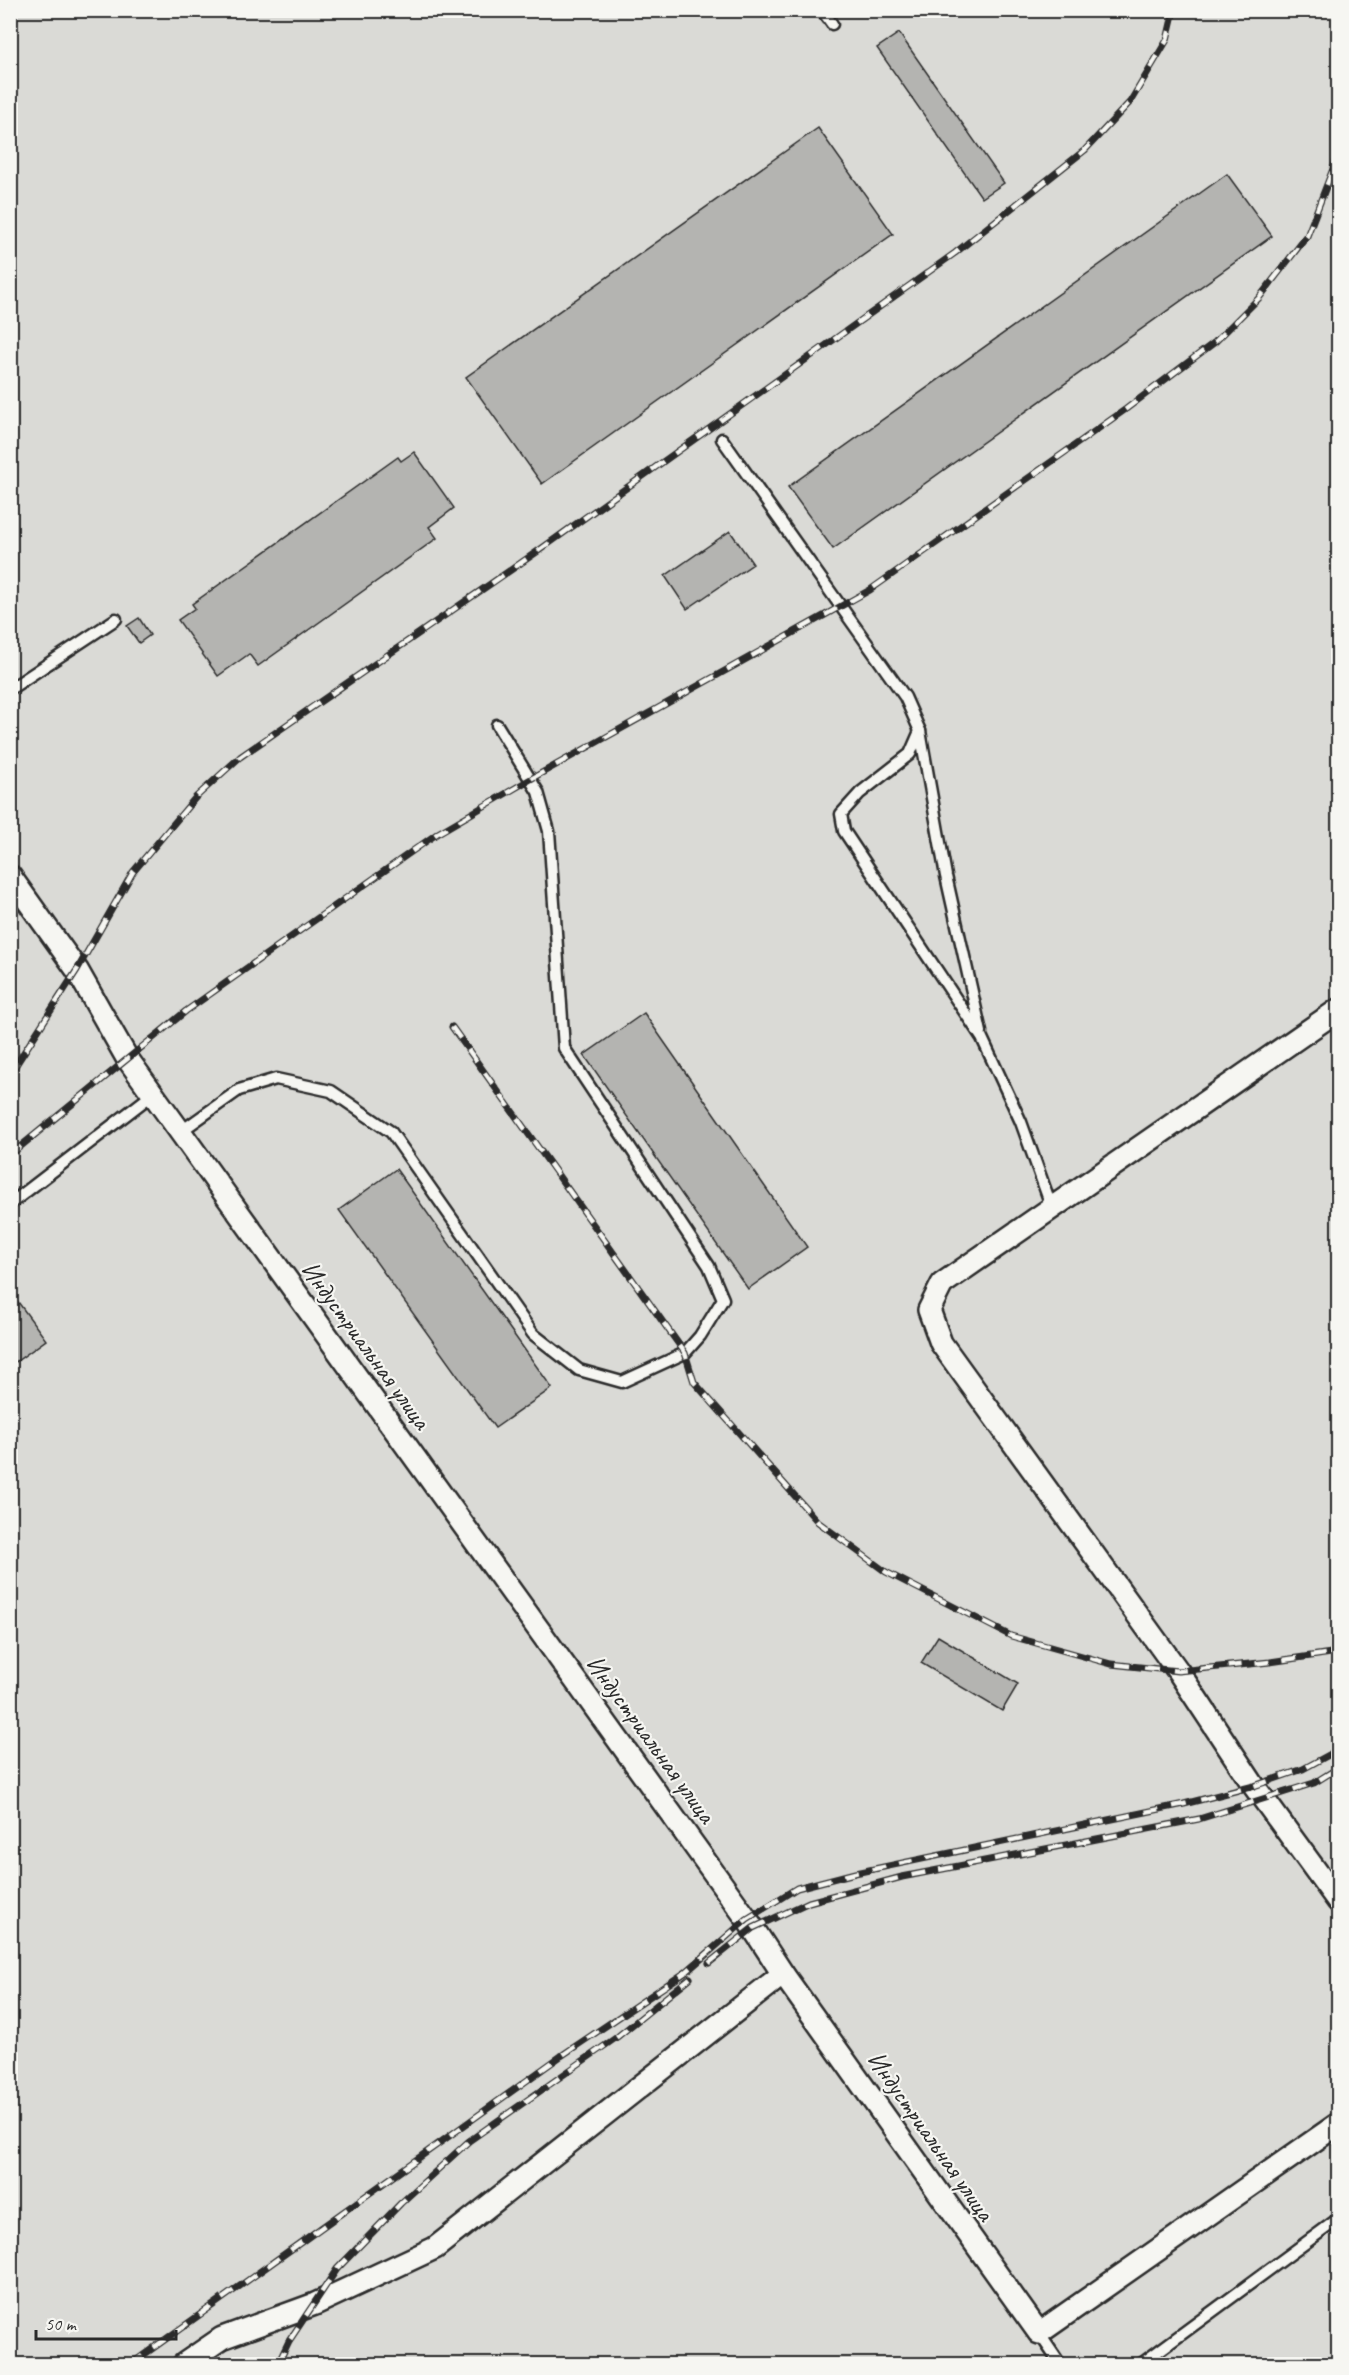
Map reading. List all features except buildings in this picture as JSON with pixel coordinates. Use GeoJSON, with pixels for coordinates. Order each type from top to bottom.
{"type":"FeatureCollection","features":[{"type":"Feature","properties":{"kind":"street","name":"Индустриальная улица"},"geometry":{"type":"LineString","coordinates":[[10,876],[77,970],[127,1058],[740,1910],[783,1974],[1039,2333]]}},
{"type":"Feature","properties":{"kind":"street"},"geometry":{"type":"LineString","coordinates":[[1338,1010],[942,1284],[929,1310],[941,1343],[1178,1671],[1254,1786],[1338,1901]]}},
{"type":"Feature","properties":{"kind":"street"},"geometry":{"type":"LineString","coordinates":[[184,2364],[222,2338],[315,2304],[435,2248],[783,1974]]}},
{"type":"Feature","properties":{"kind":"street"},"geometry":{"type":"LineString","coordinates":[[1039,2333],[1338,2124]]}},
{"type":"Feature","properties":{"kind":"lane"},"geometry":{"type":"LineString","coordinates":[[822,10],[832,24]]}},
{"type":"Feature","properties":{"kind":"lane"},"geometry":{"type":"LineString","coordinates":[[722,440],[888,671],[905,697],[920,731],[946,876],[982,1038]]}},
{"type":"Feature","properties":{"kind":"lane"},"geometry":{"type":"LineString","coordinates":[[10,689],[116,619]]}},
{"type":"Feature","properties":{"kind":"lane"},"geometry":{"type":"LineString","coordinates":[[180,1132],[239,1090],[276,1079],[331,1091],[391,1132],[533,1334],[579,1370],[622,1382],[685,1353],[723,1299],[709,1266],[564,1048],[549,831],[538,792],[497,725]]}},
{"type":"Feature","properties":{"kind":"lane"},"geometry":{"type":"LineString","coordinates":[[920,731],[910,754],[860,793],[841,814],[844,831],[982,1038],[1021,1122],[1052,1208]]}},
{"type":"Feature","properties":{"kind":"lane"},"geometry":{"type":"LineString","coordinates":[[10,1204],[153,1094]]}},
{"type":"Feature","properties":{"kind":"lane"},"geometry":{"type":"LineString","coordinates":[[1141,2364],[1338,2219]]}},
{"type":"Feature","properties":{"kind":"lane"},"geometry":{"type":"LineString","coordinates":[[1039,2333],[1060,2364]]}},
{"type":"Feature","properties":{"kind":"shaded area"},"geometry":{"type":"Polygon","coordinates":[[[11,11],[1338,11],[1338,2364],[11,2364],[11,11]]]}},
{"type":"Feature","properties":{"kind":"railway"},"geometry":{"type":"LineString","coordinates":[[10,1074],[77,970],[133,872],[196,797],[240,757],[541,549],[955,253],[1085,150],[1130,102],[1167,40],[1174,10]]}},
{"type":"Feature","properties":{"kind":"railway"},"geometry":{"type":"LineString","coordinates":[[10,1155],[186,1011],[438,833],[870,590],[1126,409],[1215,342],[1259,298],[1307,236],[1338,156]]}},
{"type":"Feature","properties":{"kind":"railway"},"geometry":{"type":"LineString","coordinates":[[452,1027],[685,1353],[694,1382],[818,1522],[886,1572],[1011,1636],[1111,1664],[1178,1671],[1270,1662],[1338,1652]]}},
{"type":"Feature","properties":{"kind":"railway"},"geometry":{"type":"LineString","coordinates":[[131,2364],[561,2056],[686,1972],[747,1919],[797,1888],[855,1873],[1184,1804],[1254,1786],[1303,1769],[1338,1750]]}},
{"type":"Feature","properties":{"kind":"railway"},"geometry":{"type":"LineString","coordinates":[[709,1963],[753,1928],[809,1902],[902,1877],[1199,1819],[1314,1783],[1338,1768]]}},
{"type":"Feature","properties":{"kind":"railway"},"geometry":{"type":"LineString","coordinates":[[278,2364],[289,2341],[337,2269],[401,2203],[469,2141],[617,2037],[690,1978]]}}]}
